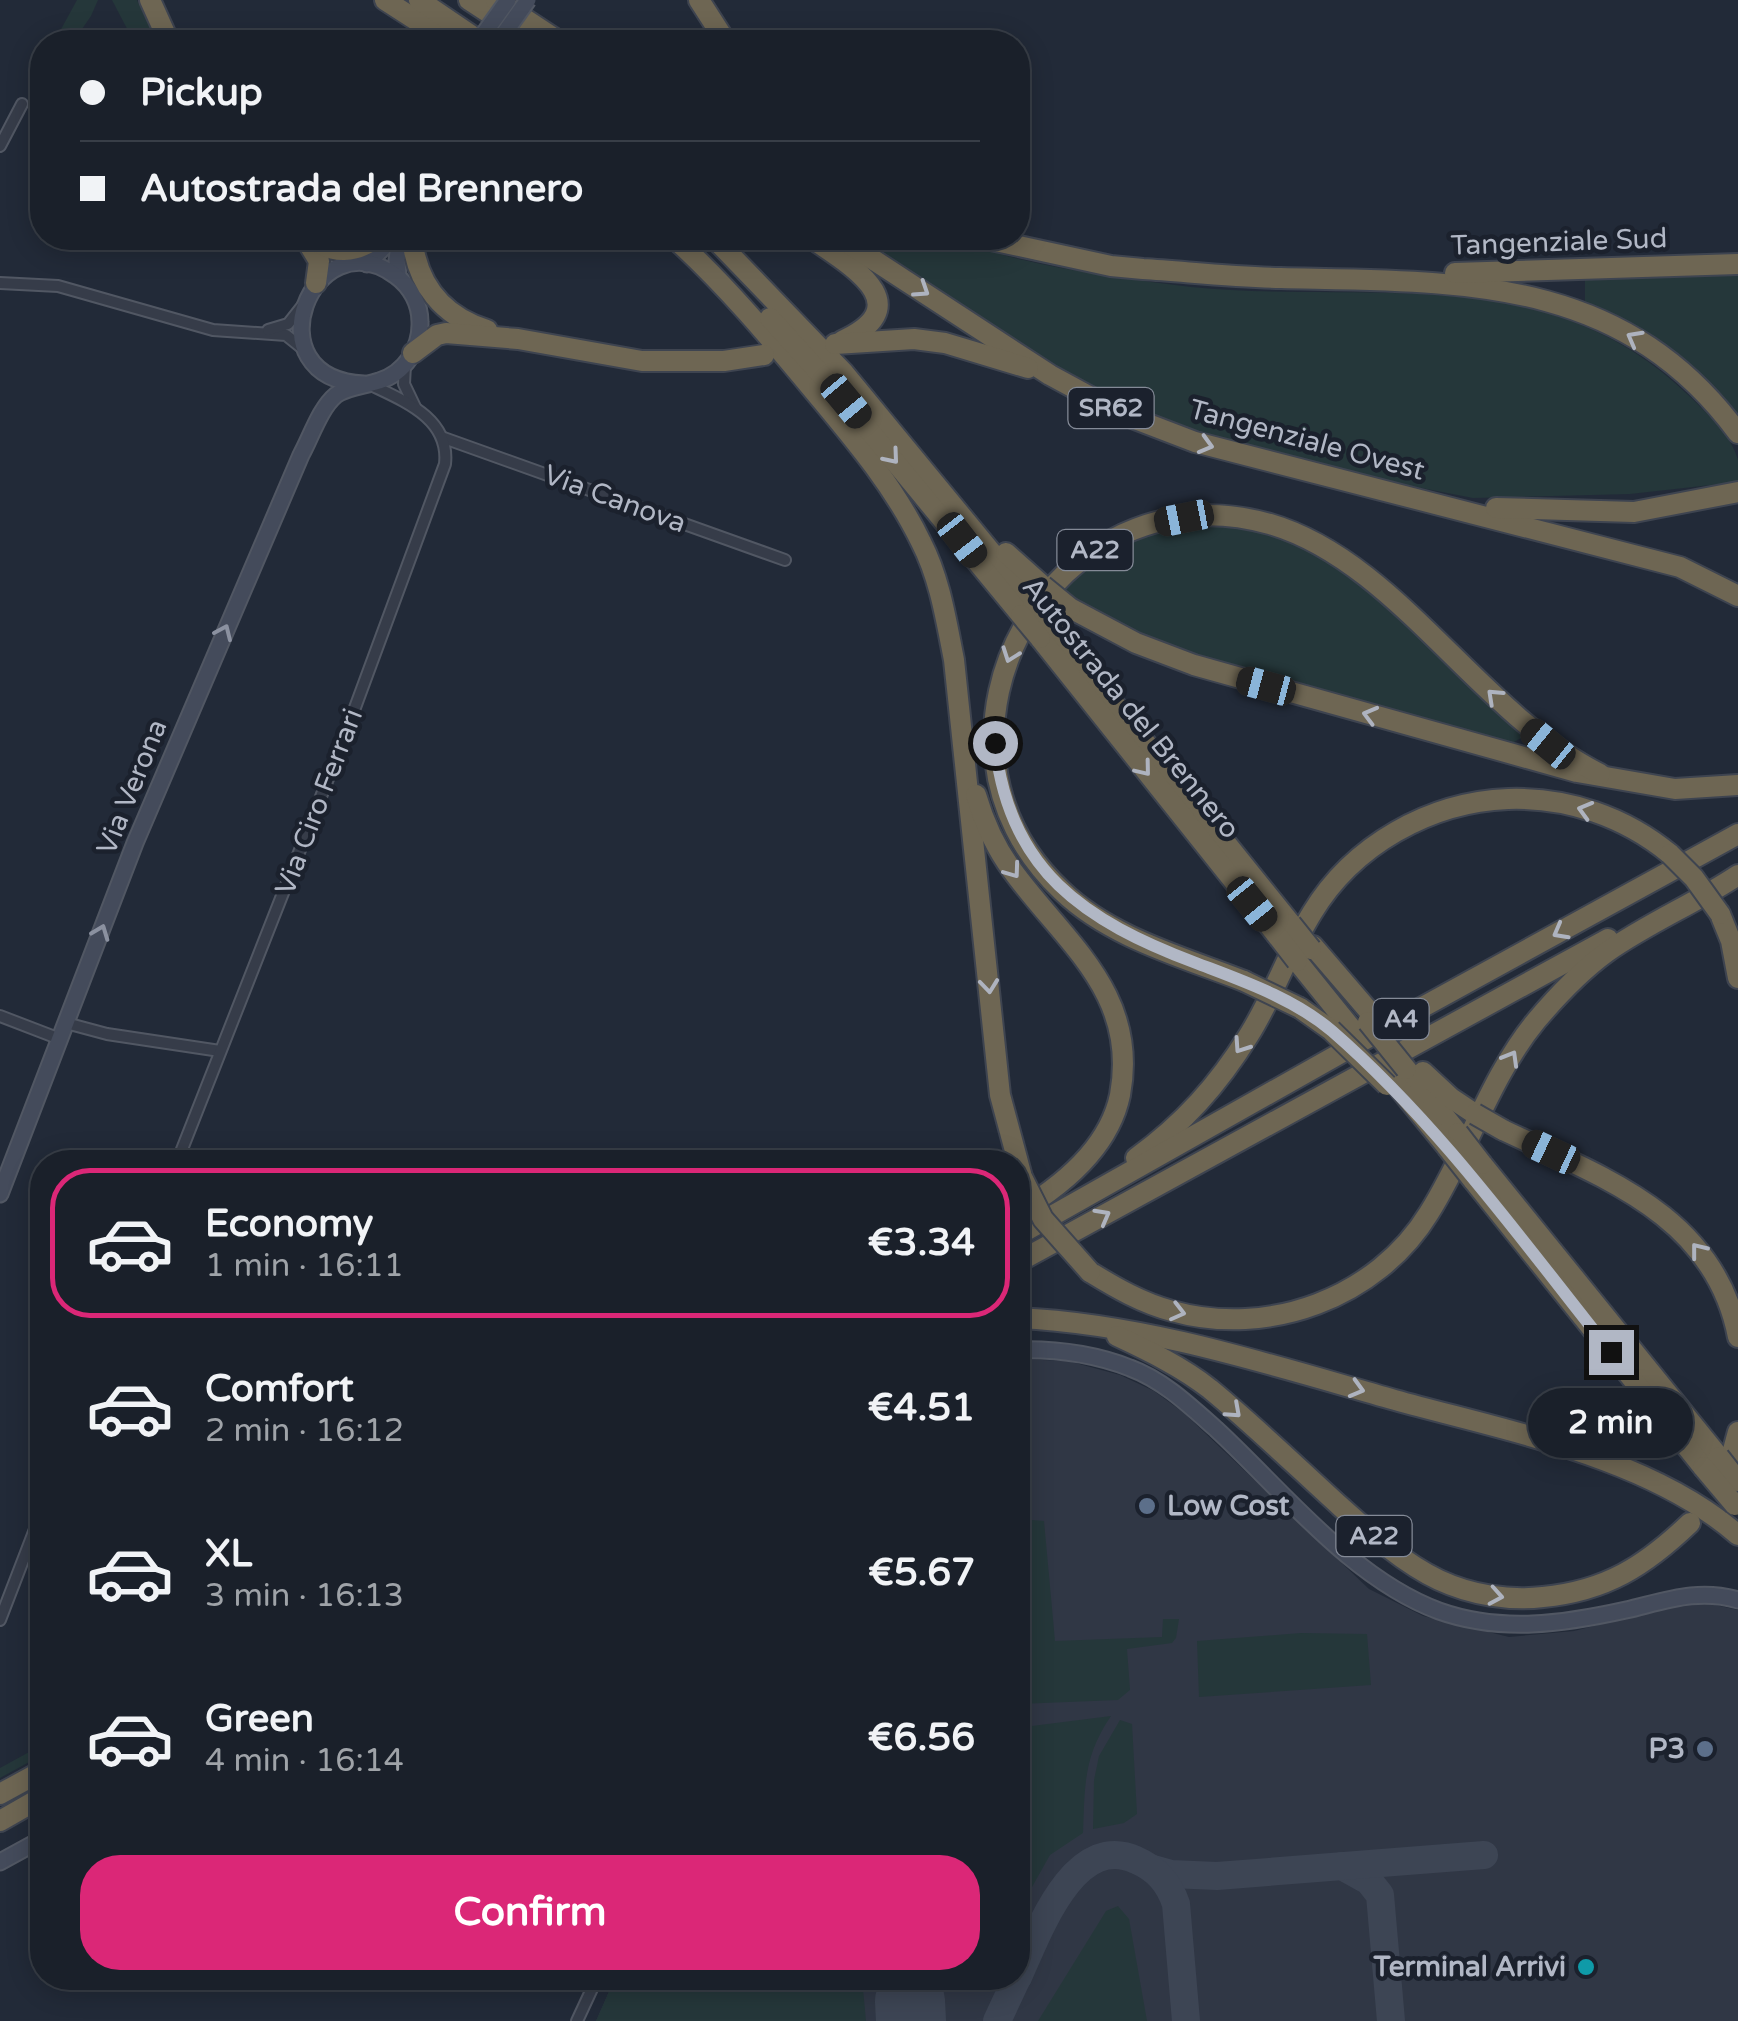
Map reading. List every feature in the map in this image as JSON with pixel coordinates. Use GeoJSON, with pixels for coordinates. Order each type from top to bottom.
{"type":"FeatureCollection","features":[{"type":"Feature","properties":{"kind":"highway"},"geometry":{"type":"LineString","coordinates":[[150,0],[164,30]]}},
{"type":"Feature","properties":{"kind":"highway"},"geometry":{"type":"LineString","coordinates":[[385,0],[431,30]]}},
{"type":"Feature","properties":{"kind":"highway"},"geometry":{"type":"LineString","coordinates":[[419,0],[462,30]]}},
{"type":"Feature","properties":{"kind":"highway"},"geometry":{"type":"LineString","coordinates":[[469,0],[530,30]]}},
{"type":"Feature","properties":{"kind":"highway"},"geometry":{"type":"LineString","coordinates":[[496,0],[537,30]]}},
{"type":"Feature","properties":{"kind":"highway"},"geometry":{"type":"LineString","coordinates":[[700,0],[716,30]]}},
{"type":"Feature","properties":{"kind":"highway"},"geometry":{"type":"LineString","coordinates":[[1030,248],[1143,270],[1486,287],[1559,302],[1644,342],[1710,398],[1738,433]]}},
{"type":"Feature","properties":{"kind":"highway"},"geometry":{"type":"LineString","coordinates":[[314,250],[319,261],[316,283]]}},
{"type":"Feature","properties":{"kind":"highway"},"geometry":{"type":"LineString","coordinates":[[414,250],[416,263],[434,298],[453,316],[518,339]]}},
{"type":"Feature","properties":{"kind":"highway"},"geometry":{"type":"LineString","coordinates":[[686,250],[749,314],[835,417],[882,476],[922,542],[942,597],[954,660],[1000,1096],[1015,1150]]}},
{"type":"Feature","properties":{"kind":"highway","name":"Autostrada del Brennero"},"geometry":{"type":"LineString","coordinates":[[701,250],[758,305],[1032,601]]}},
{"type":"Feature","properties":{"kind":"highway","name":"Autostrada del Brennero"},"geometry":{"type":"LineString","coordinates":[[726,250],[814,339],[944,492],[1032,601],[1047,633],[1307,952],[1356,1025],[1738,1481]]}},
{"type":"Feature","properties":{"kind":"highway","name":"SR62"},"geometry":{"type":"LineString","coordinates":[[829,250],[861,272],[878,299],[870,323],[835,344],[914,338],[944,342],[1050,375]]}},
{"type":"Feature","properties":{"kind":"highway","name":"Tangenziale Ovest"},"geometry":{"type":"LineString","coordinates":[[858,250],[1050,375],[1122,414],[1195,442],[1680,567],[1738,596]]}},
{"type":"Feature","properties":{"kind":"highway","name":"Tangenziale Sud"},"geometry":{"type":"LineString","coordinates":[[1383,280],[1442,274],[1738,264]]}},
{"type":"Feature","properties":{"kind":"highway"},"geometry":{"type":"LineString","coordinates":[[409,359],[437,335],[446,333],[518,339],[642,361],[724,361],[764,355]]}},
{"type":"Feature","properties":{"kind":"highway"},"geometry":{"type":"LineString","coordinates":[[1449,505],[1634,512],[1738,492]]}},
{"type":"Feature","properties":{"kind":"highway","name":"A22"},"geometry":{"type":"LineString","coordinates":[[1244,981],[1158,947],[1076,904],[1031,856],[1008,808],[995,743],[1000,688],[1009,656],[1027,617],[1045,593],[1095,550],[1145,527],[1206,516],[1252,520],[1304,538],[1338,556],[1376,586],[1532,731],[1561,753],[1600,774]]}},
{"type":"Feature","properties":{"kind":"highway","name":"A22"},"geometry":{"type":"LineString","coordinates":[[1032,601],[1070,608],[1136,643],[1194,665],[1526,758],[1675,789],[1738,785]]}},
{"type":"Feature","properties":{"kind":"highway","name":"Autostrada del Brennero"},"geometry":{"type":"LineString","coordinates":[[1047,633],[1268,894],[1287,928]]}},
{"type":"Feature","properties":{"kind":"highway"},"geometry":{"type":"LineString","coordinates":[[963,750],[994,843],[1098,978],[1116,1014],[1122,1044],[1118,1101],[1105,1134],[1053,1190],[1030,1204]]}},
{"type":"Feature","properties":{"kind":"highway"},"geometry":{"type":"LineString","coordinates":[[1067,1208],[1194,1110],[1250,1034],[1311,914],[1323,898],[1356,862],[1429,813],[1462,804],[1522,798],[1592,810],[1645,834],[1694,878],[1720,914],[1731,941],[1738,978]]}},
{"type":"Feature","properties":{"kind":"highway","name":"A4"},"geometry":{"type":"LineString","coordinates":[[1030,1228],[1738,834]]}},
{"type":"Feature","properties":{"kind":"highway","name":"A4"},"geometry":{"type":"LineString","coordinates":[[1030,1255],[1738,868]]}},
{"type":"Feature","properties":{"kind":"highway"},"geometry":{"type":"LineString","coordinates":[[1030,1193],[1042,1218],[1090,1272],[1127,1294],[1171,1311],[1212,1320],[1274,1317],[1312,1306],[1374,1274],[1401,1250],[1427,1217],[1514,1050],[1556,997],[1609,951],[1738,876]]}},
{"type":"Feature","properties":{"kind":"highway","name":"A4"},"geometry":{"type":"LineString","coordinates":[[1244,981],[1300,1008],[1356,1025],[1399,1073],[1432,1130]]}},
{"type":"Feature","properties":{"kind":"highway","name":"A22"},"geometry":{"type":"LineString","coordinates":[[1399,1073],[1442,1090],[1504,1130],[1606,1177],[1649,1205],[1688,1236],[1715,1271],[1734,1316],[1738,1337]]}},
{"type":"Feature","properties":{"kind":"highway","name":"Autostrada del Brennero"},"geometry":{"type":"LineString","coordinates":[[1432,1130],[1452,1140]]}},
{"type":"Feature","properties":{"kind":"highway"},"geometry":{"type":"LineString","coordinates":[[1030,1319],[1092,1324],[1211,1348],[1566,1448],[1640,1476],[1693,1514],[1734,1518]]}},
{"type":"Feature","properties":{"kind":"highway","name":"A22"},"geometry":{"type":"LineString","coordinates":[[1092,1324],[1155,1354],[1208,1387],[1368,1532],[1414,1566],[1468,1591],[1518,1600],[1569,1594],[1614,1580],[1657,1554],[1693,1514]]}},
{"type":"Feature","properties":{"kind":"highway"},"geometry":{"type":"LineString","coordinates":[[1718,1459],[1738,1432]]}},
{"type":"Feature","properties":{"kind":"highway","name":"Autostrada del Brennero"},"geometry":{"type":"LineString","coordinates":[[1718,1459],[1734,1518]]}},
{"type":"Feature","properties":{"kind":"highway"},"geometry":{"type":"LineString","coordinates":[[0,1794],[30,1778]]}},
{"type":"Feature","properties":{"kind":"highway"},"geometry":{"type":"LineString","coordinates":[[0,1821],[30,1805]]}},
{"type":"Feature","properties":{"kind":"street"},"geometry":{"type":"LineString","coordinates":[[487,30],[508,0]]}},
{"type":"Feature","properties":{"kind":"street"},"geometry":{"type":"LineString","coordinates":[[507,30],[528,0]]}},
{"type":"Feature","properties":{"kind":"street"},"geometry":{"type":"LineString","coordinates":[[0,146],[22,104]]}},
{"type":"Feature","properties":{"kind":"street"},"geometry":{"type":"LineString","coordinates":[[367,264],[381,250]]}},
{"type":"Feature","properties":{"kind":"street"},"geometry":{"type":"LineString","coordinates":[[398,250],[398,277]]}},
{"type":"Feature","properties":{"kind":"street"},"geometry":{"type":"LineString","coordinates":[[257,332],[280,328],[304,305],[316,283],[340,268],[367,264],[398,277],[416,299],[420,312],[421,326],[409,359],[406,393],[415,408]]}},
{"type":"Feature","properties":{"kind":"street"},"geometry":{"type":"LineString","coordinates":[[0,283],[58,286],[213,330],[286,335],[324,372],[350,384],[366,384],[415,408],[437,426],[444,438]]}},
{"type":"Feature","properties":{"kind":"street"},"geometry":{"type":"LineString","coordinates":[[304,305],[300,331],[306,351]]}},
{"type":"Feature","properties":{"kind":"street"},"geometry":{"type":"LineString","coordinates":[[327,406],[340,392],[388,378],[409,359]]}},
{"type":"Feature","properties":{"kind":"street"},"geometry":{"type":"LineString","coordinates":[[324,372],[327,406]]}},
{"type":"Feature","properties":{"kind":"street","name":"Via Verona"},"geometry":{"type":"LineString","coordinates":[[0,1194],[198,691],[294,469],[327,406]]}},
{"type":"Feature","properties":{"kind":"street","name":"Via Canova"},"geometry":{"type":"LineString","coordinates":[[444,438],[785,560]]}},
{"type":"Feature","properties":{"kind":"street","name":"Via Ciro Ferrari"},"geometry":{"type":"LineString","coordinates":[[182,1150],[436,492],[445,464],[444,438]]}},
{"type":"Feature","properties":{"kind":"street"},"geometry":{"type":"LineString","coordinates":[[0,1016],[63,1031],[220,1051]]}},
{"type":"Feature","properties":{"kind":"street"},"geometry":{"type":"LineString","coordinates":[[1030,1351],[1084,1354],[1132,1368],[1180,1397],[1366,1570],[1404,1595],[1440,1611],[1481,1622],[1523,1626],[1575,1620],[1693,1594],[1738,1600]]}},
{"type":"Feature","properties":{"kind":"street"},"geometry":{"type":"LineString","coordinates":[[0,1620],[30,1542]]}},
{"type":"Feature","properties":{"kind":"street"},"geometry":{"type":"LineString","coordinates":[[0,1862],[30,1846]]}},
{"type":"Feature","properties":{"kind":"street"},"geometry":{"type":"LineString","coordinates":[[577,2021],[591,1990]]}},
{"type":"Feature","properties":{"kind":"shaded area"},"geometry":{"type":"Polygon","coordinates":[[[77,0],[98,0],[81,30],[61,30],[77,0]]]}},
{"type":"Feature","properties":{"kind":"shaded area"},"geometry":{"type":"Polygon","coordinates":[[[112,0],[137,0],[151,30],[128,30],[112,0]]]}},
{"type":"Feature","properties":{"kind":"shaded area"},"geometry":{"type":"Polygon","coordinates":[[[874,250],[987,250],[1061,268],[1191,287],[1452,296],[1515,305],[1575,322],[1633,351],[1717,424],[1735,451],[1738,482],[1630,494],[1473,498],[1380,480],[1196,435],[1093,391],[874,250]]]}},
{"type":"Feature","properties":{"kind":"shaded area"},"geometry":{"type":"Polygon","coordinates":[[[1738,275],[1738,419],[1669,350],[1629,323],[1585,301],[1585,279],[1738,275]]]}},
{"type":"Feature","properties":{"kind":"shaded area"},"geometry":{"type":"Polygon","coordinates":[[[1218,522],[1288,537],[1354,576],[1522,732],[1521,738],[1509,745],[1161,649],[1057,589],[1140,534],[1218,522]]]}},
{"type":"Feature","properties":{"kind":"shaded area"},"geometry":{"type":"Polygon","coordinates":[[[1030,1359],[1068,1361],[1120,1375],[1154,1391],[1184,1413],[1369,1589],[1423,1616],[1509,1637],[1574,1631],[1673,1606],[1706,1603],[1738,1610],[1738,2021],[596,2021],[610,1990],[1030,1990],[1030,1359]]]}},
{"type":"Feature","properties":{"kind":"shaded area"},"geometry":{"type":"Polygon","coordinates":[[[1030,1520],[1044,1521],[1055,1641],[1162,1637],[1163,1619],[1179,1619],[1172,1643],[1127,1649],[1130,1690],[1118,1700],[1030,1704],[1030,1520]]]}},
{"type":"Feature","properties":{"kind":"shaded area"},"geometry":{"type":"Polygon","coordinates":[[[1301,1633],[1367,1634],[1371,1685],[1199,1697],[1197,1641],[1301,1633]]]}},
{"type":"Feature","properties":{"kind":"shaded area"},"geometry":{"type":"Polygon","coordinates":[[[1111,1716],[1090,1759],[1083,1833],[1050,1855],[1030,1891],[1030,1726],[1111,1716]]]}},
{"type":"Feature","properties":{"kind":"shaded area"},"geometry":{"type":"Polygon","coordinates":[[[1120,1720],[1132,1724],[1137,1814],[1124,1823],[1093,1829],[1094,1780],[1099,1756],[1120,1720]]]}},
{"type":"Feature","properties":{"kind":"shaded area"},"geometry":{"type":"Polygon","coordinates":[[[30,1752],[30,1762],[0,1778],[0,1768],[30,1752]]]}},
{"type":"Feature","properties":{"kind":"shaded area"},"geometry":{"type":"Polygon","coordinates":[[[1118,1906],[1129,1919],[1147,2021],[1038,2021],[1106,1911],[1118,1906]]]}},
{"type":"Feature","properties":{"kind":"shaded area"},"geometry":{"type":"Polygon","coordinates":[[[610,1990],[863,1990],[866,2021],[596,2021],[610,1990]]]}},
{"type":"Feature","properties":{"kind":"taxiway"},"geometry":{"type":"LineString","coordinates":[[1030,1951],[1047,1914],[1076,1873],[1094,1860],[1114,1855],[1136,1860],[1161,1878],[1176,1904],[1186,2021]]}},
{"type":"Feature","properties":{"kind":"taxiway"},"geometry":{"type":"LineString","coordinates":[[1153,1869],[1171,1874],[1217,1876],[1484,1855]]}},
{"type":"Feature","properties":{"kind":"taxiway"},"geometry":{"type":"LineString","coordinates":[[1342,1866],[1369,1881],[1380,1895],[1391,2021]]}},
{"type":"Feature","properties":{"kind":"taxiway"},"geometry":{"type":"LineString","coordinates":[[997,2021],[1011,1990]]}},
{"type":"Feature","properties":{"kind":"runway"},"geometry":{"type":"LineString","coordinates":[[910,2001],[911,2021]]}},
{"type":"Feature","properties":{"kind":"place","name":"Low Cost"},"geometry":{"type":"Point","coordinates":[1147,1506]}},
{"type":"Feature","properties":{"kind":"place","name":"P3"},"geometry":{"type":"Point","coordinates":[1705,1749]}},
{"type":"Feature","properties":{"kind":"place","name":"Terminal Arrivi"},"geometry":{"type":"Point","coordinates":[1586,1967]}},
{"type":"Feature","properties":{"kind":"route"},"geometry":{"type":"LineString","coordinates":[[995,743],[1000,778],[1016,827],[1031,856],[1060,890],[1111,925],[1244,981],[1300,1008],[1331,1030],[1432,1130],[1611,1352]]}}]}
